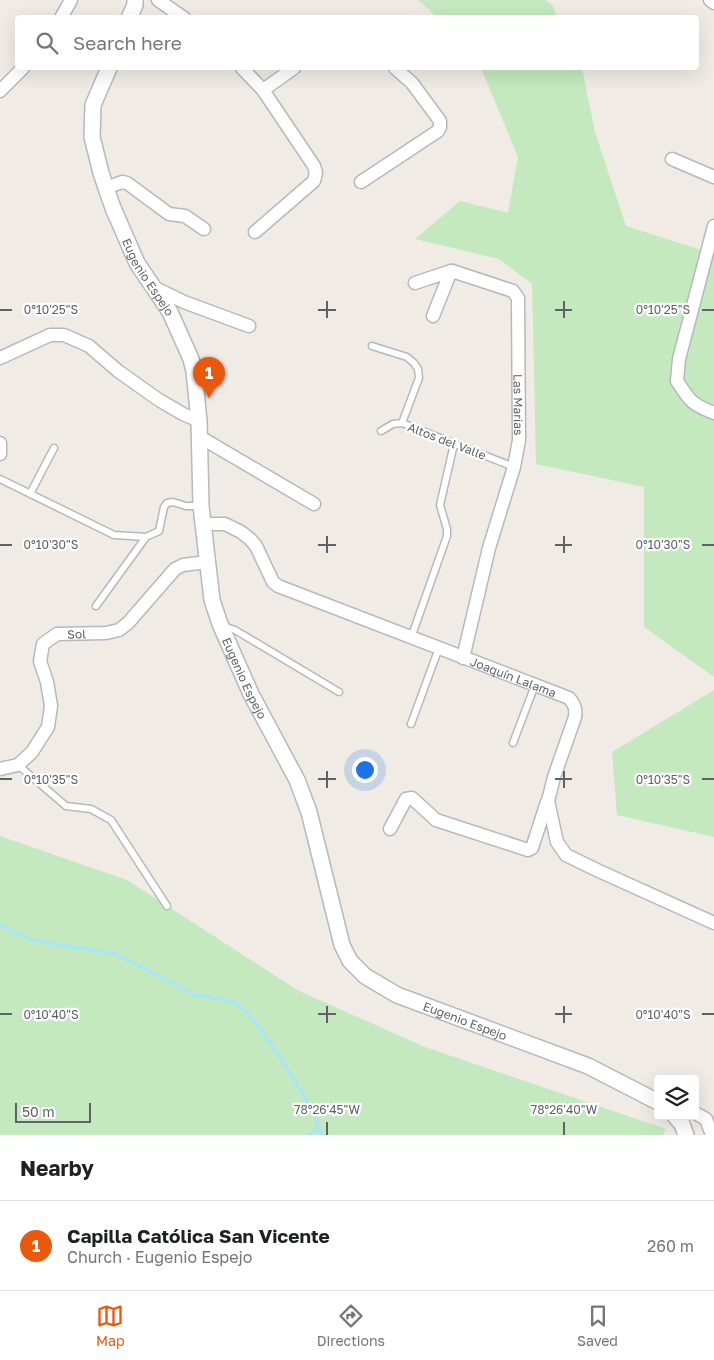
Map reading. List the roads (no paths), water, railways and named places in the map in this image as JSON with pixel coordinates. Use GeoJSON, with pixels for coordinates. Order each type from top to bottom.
{"type":"FeatureCollection","features":[{"type":"Feature","properties":{"kind":"street"},"geometry":{"type":"LineString","coordinates":[[63,15],[71,0]]}},
{"type":"Feature","properties":{"kind":"street"},"geometry":{"type":"LineString","coordinates":[[131,15],[135,0]]}},
{"type":"Feature","properties":{"kind":"street"},"geometry":{"type":"LineString","coordinates":[[158,0],[180,15]]}},
{"type":"Feature","properties":{"kind":"street"},"geometry":{"type":"LineString","coordinates":[[710,0],[714,3]]}},
{"type":"Feature","properties":{"kind":"street"},"geometry":{"type":"LineString","coordinates":[[2,85],[21,70]]}},
{"type":"Feature","properties":{"kind":"street","name":"Eugenio Espejo"},"geometry":{"type":"LineString","coordinates":[[108,70],[93,105],[92,137],[101,173],[113,208],[137,263],[170,312],[191,359],[199,420],[201,506],[212,600],[220,624],[251,694],[297,780],[309,812],[342,946],[350,961],[365,976],[397,994],[588,1066],[654,1100]]}},
{"type":"Feature","properties":{"kind":"street"},"geometry":{"type":"LineString","coordinates":[[244,70],[262,90],[314,166],[316,173],[314,181],[255,232]]}},
{"type":"Feature","properties":{"kind":"street"},"geometry":{"type":"LineString","coordinates":[[262,90],[291,70]]}},
{"type":"Feature","properties":{"kind":"street"},"geometry":{"type":"LineString","coordinates":[[361,182],[438,132],[440,127],[440,122],[412,82],[397,70]]}},
{"type":"Feature","properties":{"kind":"street"},"geometry":{"type":"LineString","coordinates":[[672,159],[714,177]]}},
{"type":"Feature","properties":{"kind":"street"},"geometry":{"type":"LineString","coordinates":[[106,188],[122,182],[127,183],[169,214],[185,216],[204,229]]}},
{"type":"Feature","properties":{"kind":"street"},"geometry":{"type":"LineString","coordinates":[[714,226],[679,359],[676,381],[690,401],[714,414]]}},
{"type":"Feature","properties":{"kind":"street"},"geometry":{"type":"LineString","coordinates":[[415,283],[451,271]]}},
{"type":"Feature","properties":{"kind":"street"},"geometry":{"type":"LineString","coordinates":[[433,316],[451,271]]}},
{"type":"Feature","properties":{"kind":"street","name":"Las Marias"},"geometry":{"type":"LineString","coordinates":[[451,271],[513,291],[518,298],[520,440],[514,467],[489,548],[463,658]]}},
{"type":"Feature","properties":{"kind":"street"},"geometry":{"type":"LineString","coordinates":[[153,287],[184,302],[249,326]]}},
{"type":"Feature","properties":{"kind":"street"},"geometry":{"type":"LineString","coordinates":[[0,358],[50,335],[64,335],[89,346],[118,371],[159,400],[183,414],[199,420]]}},
{"type":"Feature","properties":{"kind":"street"},"geometry":{"type":"LineString","coordinates":[[200,437],[314,504]]}},
{"type":"Feature","properties":{"kind":"street"},"geometry":{"type":"LineString","coordinates":[[0,443],[0,454]]}},
{"type":"Feature","properties":{"kind":"street","name":"Joaquín Lalama"},"geometry":{"type":"LineString","coordinates":[[203,524],[224,524],[241,532],[250,539],[256,546],[273,582],[278,586],[569,698],[576,710],[575,717],[554,777],[548,801],[557,842],[566,855],[714,923]]}},
{"type":"Feature","properties":{"kind":"street","name":"Sol"},"geometry":{"type":"LineString","coordinates":[[18,765],[32,752],[48,727],[51,706],[47,682],[40,661],[43,644],[58,634],[106,633],[120,630],[175,569],[183,565],[207,562]]}},
{"type":"Feature","properties":{"kind":"street"},"geometry":{"type":"LineString","coordinates":[[0,769],[18,765]]}},
{"type":"Feature","properties":{"kind":"street"},"geometry":{"type":"LineString","coordinates":[[390,829],[406,799],[412,798],[436,820],[528,850],[532,848],[548,801]]}},
{"type":"Feature","properties":{"kind":"street"},"geometry":{"type":"LineString","coordinates":[[699,1115],[706,1118],[712,1135]]}},
{"type":"Feature","properties":{"kind":"street"},"geometry":{"type":"LineString","coordinates":[[678,1120],[686,1135]]}},
{"type":"Feature","properties":{"kind":"lane"},"geometry":{"type":"LineString","coordinates":[[372,346],[407,357],[418,369],[419,378],[402,423]]}},
{"type":"Feature","properties":{"kind":"lane","name":"Altos del Valle"},"geometry":{"type":"LineString","coordinates":[[380,431],[393,424],[402,423],[514,467]]}},
{"type":"Feature","properties":{"kind":"lane"},"geometry":{"type":"LineString","coordinates":[[411,638],[447,536],[447,529],[440,505],[454,444]]}},
{"type":"Feature","properties":{"kind":"lane"},"geometry":{"type":"LineString","coordinates":[[30,494],[54,448]]}},
{"type":"Feature","properties":{"kind":"lane"},"geometry":{"type":"LineString","coordinates":[[0,479],[114,535],[146,537],[159,531],[164,507],[167,503],[173,502],[186,506],[201,506]]}},
{"type":"Feature","properties":{"kind":"lane"},"geometry":{"type":"LineString","coordinates":[[96,606],[146,537]]}},
{"type":"Feature","properties":{"kind":"lane"},"geometry":{"type":"LineString","coordinates":[[220,624],[235,630],[339,692]]}},
{"type":"Feature","properties":{"kind":"lane"},"geometry":{"type":"LineString","coordinates":[[411,724],[439,648]]}},
{"type":"Feature","properties":{"kind":"lane"},"geometry":{"type":"LineString","coordinates":[[513,743],[535,686]]}},
{"type":"Feature","properties":{"kind":"lane"},"geometry":{"type":"LineString","coordinates":[[18,765],[66,806],[90,810],[111,820],[167,906]]}},
{"type":"Feature","properties":{"kind":"waterway"},"geometry":{"type":"LineString","coordinates":[[0,925],[31,940],[116,954],[195,995],[232,1001],[248,1013],[275,1049],[313,1111],[322,1135]]}},
{"type":"Feature","properties":{"kind":"waterway"},"geometry":{"type":"LineString","coordinates":[[308,1135],[319,1127]]}},
{"type":"Feature","properties":{"kind":"place","name":"Capilla Católica San Vicente"},"geometry":{"type":"Point","coordinates":[209,398]}}]}
